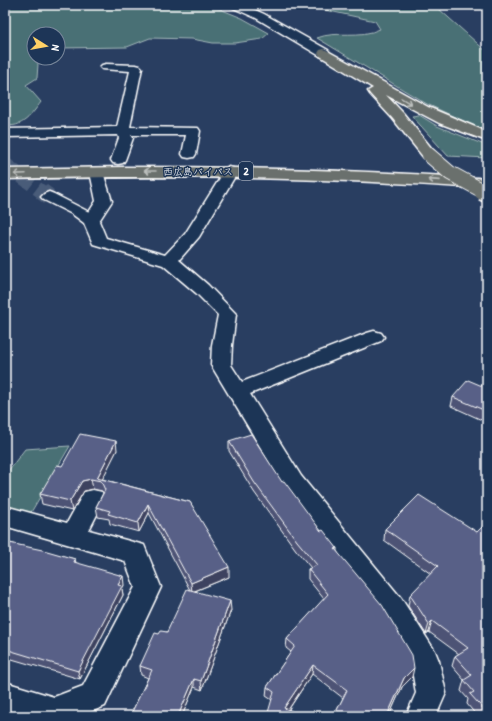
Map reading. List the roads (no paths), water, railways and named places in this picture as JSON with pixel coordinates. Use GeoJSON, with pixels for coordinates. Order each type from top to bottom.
{"type":"FeatureCollection","features":[{"type":"Feature","properties":{"kind":"highway"},"geometry":{"type":"LineString","coordinates":[[324,53],[430,115],[487,138]]}},
{"type":"Feature","properties":{"kind":"highway"},"geometry":{"type":"LineString","coordinates":[[324,53],[364,81],[382,98],[429,155],[450,173],[487,193]]}},
{"type":"Feature","properties":{"kind":"highway","name":"西広島バイパス"},"geometry":{"type":"LineString","coordinates":[[5,163],[118,160],[287,161],[384,165],[487,172]]}},
{"type":"Feature","properties":{"kind":"highway","name":"西広島バイパス"},"geometry":{"type":"LineString","coordinates":[[5,174],[228,171],[379,176],[487,183]]}},
{"type":"Feature","properties":{"kind":"street"},"geometry":{"type":"LineString","coordinates":[[235,5],[260,16],[324,53]]}},
{"type":"Feature","properties":{"kind":"street"},"geometry":{"type":"LineString","coordinates":[[106,67],[136,68],[123,131],[126,138],[118,160]]}},
{"type":"Feature","properties":{"kind":"street"},"geometry":{"type":"LineString","coordinates":[[5,133],[193,131],[189,154]]}},
{"type":"Feature","properties":{"kind":"street"},"geometry":{"type":"LineString","coordinates":[[168,261],[191,237],[227,178],[228,171]]}},
{"type":"Feature","properties":{"kind":"street"},"geometry":{"type":"LineString","coordinates":[[91,221],[104,201],[97,172]]}},
{"type":"Feature","properties":{"kind":"street"},"geometry":{"type":"LineString","coordinates":[[49,197],[77,211],[91,221],[99,241],[168,261],[202,289],[227,314],[222,345],[221,365],[238,390],[293,482],[391,606],[425,661],[431,693],[424,714]]}},
{"type":"Feature","properties":{"kind":"street"},"geometry":{"type":"LineString","coordinates":[[238,390],[374,337]]}},
{"type":"Feature","properties":{"kind":"street"},"geometry":{"type":"LineString","coordinates":[[73,536],[93,499]]}},
{"type":"Feature","properties":{"kind":"street"},"geometry":{"type":"LineString","coordinates":[[5,516],[135,553],[148,587],[94,696],[54,712],[5,696]]}},
{"type":"Feature","properties":{"kind":"tunnel"},"geometry":{"type":"LineString","coordinates":[[5,164],[42,192]]}},
{"type":"Feature","properties":{"kind":"tunnel"},"geometry":{"type":"LineString","coordinates":[[41,191],[49,197]]}}]}
